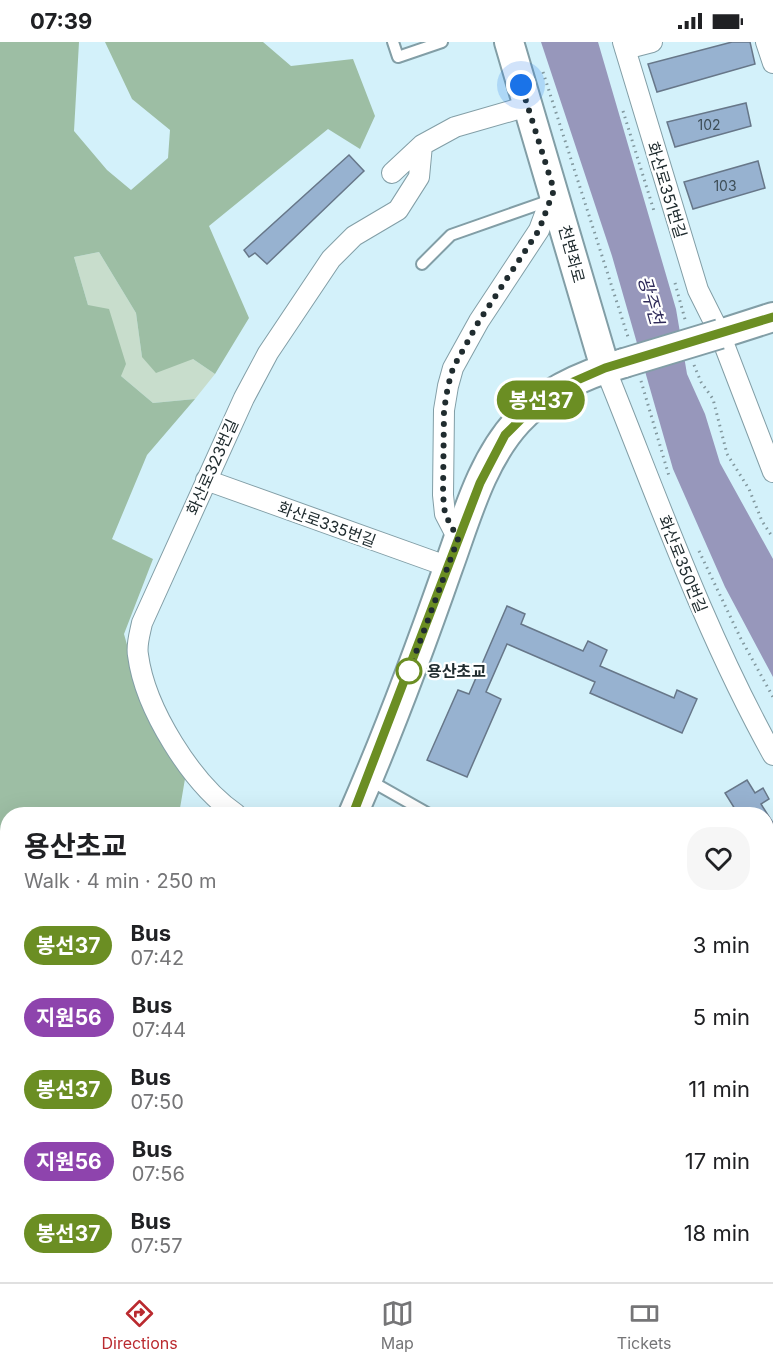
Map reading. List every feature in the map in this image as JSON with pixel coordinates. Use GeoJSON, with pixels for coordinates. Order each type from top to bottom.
{"type":"FeatureCollection","features":[{"type":"Feature","properties":{"kind":"main road","name":"천변좌로"},"geometry":{"type":"LineString","coordinates":[[508,42],[528,106],[551,195],[614,365]]}},
{"type":"Feature","properties":{"kind":"main road"},"geometry":{"type":"LineString","coordinates":[[356,807],[458,539],[495,453],[519,420],[557,389],[614,365],[773,317]]}},
{"type":"Feature","properties":{"kind":"street"},"geometry":{"type":"LineString","coordinates":[[624,46],[652,42]]}},
{"type":"Feature","properties":{"kind":"street"},"geometry":{"type":"LineString","coordinates":[[766,42],[773,63]]}},
{"type":"Feature","properties":{"kind":"street","name":"화산로351번길"},"geometry":{"type":"LineString","coordinates":[[624,46],[698,290],[720,334],[773,472]]}},
{"type":"Feature","properties":{"kind":"street"},"geometry":{"type":"LineString","coordinates":[[392,173],[422,146],[454,127],[528,106]]}},
{"type":"Feature","properties":{"kind":"street","name":"화산로323번길"},"geometry":{"type":"LineString","coordinates":[[227,807],[204,788],[171,739],[146,686],[137,653],[146,613],[206,480],[263,362],[310,287],[331,259],[354,236],[378,225],[398,210],[418,177],[422,146]]}},
{"type":"Feature","properties":{"kind":"street"},"geometry":{"type":"LineString","coordinates":[[458,539],[445,514],[443,495],[444,410],[448,386],[453,368],[479,321],[539,230],[551,195]]}},
{"type":"Feature","properties":{"kind":"street","name":"화산로350번길"},"geometry":{"type":"LineString","coordinates":[[614,365],[703,614],[741,696],[773,754]]}},
{"type":"Feature","properties":{"kind":"street","name":"화산로335번길"},"geometry":{"type":"LineString","coordinates":[[206,480],[449,567]]}},
{"type":"Feature","properties":{"kind":"lane"},"geometry":{"type":"LineString","coordinates":[[393,42],[398,57],[442,42]]}},
{"type":"Feature","properties":{"kind":"lane"},"geometry":{"type":"LineString","coordinates":[[422,264],[451,235],[551,195]]}},
{"type":"Feature","properties":{"kind":"lane"},"geometry":{"type":"LineString","coordinates":[[368,780],[416,807]]}},
{"type":"Feature","properties":{"kind":"green space"},"geometry":{"type":"Polygon","coordinates":[[[0,42],[79,42],[74,131],[107,170],[131,190],[168,158],[170,130],[132,99],[105,42],[263,42],[291,66],[353,59],[375,116],[360,149],[328,129],[209,226],[249,318],[215,374],[193,359],[156,373],[142,357],[136,313],[99,252],[74,257],[88,305],[109,309],[126,364],[121,376],[153,403],[195,399],[147,455],[112,539],[153,559],[124,634],[148,720],[186,773],[180,807],[0,807],[0,42]]]}},
{"type":"Feature","properties":{"kind":"green space"},"geometry":{"type":"Polygon","coordinates":[[[99,252],[136,313],[142,357],[193,359],[215,374],[195,399],[153,403],[121,376],[88,305],[74,257],[99,252]]]}},
{"type":"Feature","properties":{"kind":"water","name":"광주천"},"geometry":{"type":"Polygon","coordinates":[[[541,42],[598,42],[676,309],[687,374],[705,414],[720,463],[773,559],[773,677],[725,587],[673,469],[612,256],[541,42]]]}},
{"type":"Feature","properties":{"kind":"building"},"geometry":{"type":"Polygon","coordinates":[[[732,42],[750,42],[755,64],[657,92],[648,64],[732,42]]]}},
{"type":"Feature","properties":{"kind":"building"},"geometry":{"type":"Polygon","coordinates":[[[746,103],[751,126],[675,147],[667,122],[746,103]]]}},
{"type":"Feature","properties":{"kind":"building"},"geometry":{"type":"Polygon","coordinates":[[[349,155],[364,171],[267,264],[255,253],[249,257],[244,250],[349,155]]]}},
{"type":"Feature","properties":{"kind":"building"},"geometry":{"type":"Polygon","coordinates":[[[758,161],[765,188],[693,209],[684,182],[758,161]]]}},
{"type":"Feature","properties":{"kind":"building"},"geometry":{"type":"Polygon","coordinates":[[[507,606],[525,614],[521,624],[583,651],[588,641],[607,650],[600,666],[674,698],[677,690],[697,699],[682,733],[590,693],[595,682],[507,644],[486,692],[501,699],[467,777],[427,760],[458,690],[469,694],[507,606]]]}},
{"type":"Feature","properties":{"kind":"building"},"geometry":{"type":"Polygon","coordinates":[[[747,780],[755,793],[763,788],[769,799],[761,804],[763,807],[734,807],[725,793],[747,780]]]}},
{"type":"Feature","properties":{"kind":"bus line","name":"봉선37"},"geometry":{"type":"LineString","coordinates":[[356,807],[480,483],[505,435],[535,405],[557,389],[605,368],[773,317]]}},
{"type":"Feature","properties":{"kind":"place","name":"용산초교"},"geometry":{"type":"Point","coordinates":[409,671]}},
{"type":"Feature","properties":{"kind":"route"},"geometry":{"type":"LineString","coordinates":[[409,671],[458,539],[445,514],[443,495],[444,410],[453,368],[479,321],[539,230],[554,190],[521,85]]}}]}
